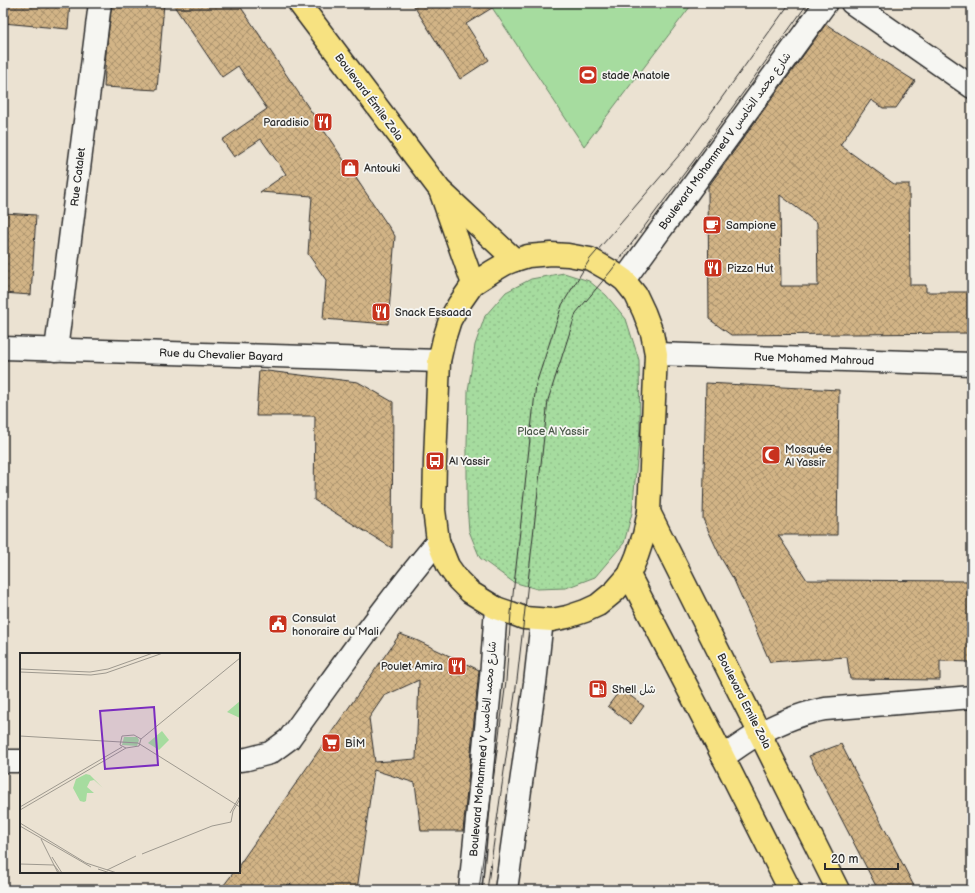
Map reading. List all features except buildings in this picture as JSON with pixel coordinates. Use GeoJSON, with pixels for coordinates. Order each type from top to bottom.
{"type":"FeatureCollection","features":[{"type":"Feature","properties":{"kind":"main road","name":"Boulevard Émile Zola"},"geometry":{"type":"LineString","coordinates":[[299,3],[440,190],[515,260]]}},
{"type":"Feature","properties":{"kind":"main road","name":"Boulevard Émile Zola"},"geometry":{"type":"LineString","coordinates":[[440,190],[473,284]]}},
{"type":"Feature","properties":{"kind":"main road"},"geometry":{"type":"LineString","coordinates":[[551,254],[590,259],[624,280],[636,295],[644,312],[652,333],[656,354],[649,512],[644,535],[630,575],[598,605],[567,617],[552,620],[524,618],[496,608],[470,592],[458,580],[448,566],[438,541],[434,510],[440,361],[444,339],[450,320],[473,284],[505,264],[515,260],[528,256],[551,254]]}},
{"type":"Feature","properties":{"kind":"main road","name":"Boulevard Emile Zola"},"geometry":{"type":"LineString","coordinates":[[649,512],[838,890]]}},
{"type":"Feature","properties":{"kind":"main road"},"geometry":{"type":"LineString","coordinates":[[630,575],[790,890]]}},
{"type":"Feature","properties":{"kind":"street","name":"Rue Catalet"},"geometry":{"type":"LineString","coordinates":[[56,350],[100,3]]}},
{"type":"Feature","properties":{"kind":"street","name":"Boulevard Mohammed V شارع محمد الخامس"},"geometry":{"type":"LineString","coordinates":[[624,280],[826,3]]}},
{"type":"Feature","properties":{"kind":"street"},"geometry":{"type":"LineString","coordinates":[[852,3],[972,87]]}},
{"type":"Feature","properties":{"kind":"street","name":"Rue du Chevalier Bayard"},"geometry":{"type":"LineString","coordinates":[[3,348],[440,361]]}},
{"type":"Feature","properties":{"kind":"street","name":"Rue Mohamed Mahroud"},"geometry":{"type":"LineString","coordinates":[[656,354],[972,364]]}},
{"type":"Feature","properties":{"kind":"street"},"geometry":{"type":"LineString","coordinates":[[240,760],[270,753],[289,739],[394,596],[438,541]]}},
{"type":"Feature","properties":{"kind":"street","name":"Boulevard Mohammed V شارع محمد الخامس"},"geometry":{"type":"LineString","coordinates":[[470,890],[491,678],[496,608]]}},
{"type":"Feature","properties":{"kind":"street"},"geometry":{"type":"LineString","coordinates":[[506,890],[535,683],[542,620]]}},
{"type":"Feature","properties":{"kind":"street"},"geometry":{"type":"LineString","coordinates":[[723,757],[760,733],[794,717],[810,712],[825,709],[972,697]]}},
{"type":"Feature","properties":{"kind":"street"},"geometry":{"type":"LineString","coordinates":[[3,761],[20,761]]}},
{"type":"Feature","properties":{"kind":"green space","name":"stade Anatole"},"geometry":{"type":"Polygon","coordinates":[[[489,3],[693,3],[584,146],[489,3]]]}},
{"type":"Feature","properties":{"kind":"green space","name":"Place Al Yassir"},"geometry":{"type":"Polygon","coordinates":[[[564,273],[589,281],[606,295],[626,319],[639,360],[640,429],[632,513],[624,543],[595,577],[566,588],[537,589],[513,582],[480,558],[469,531],[467,505],[468,391],[475,345],[485,316],[506,292],[531,279],[564,273]]]}},
{"type":"Feature","properties":{"kind":"tram line"},"geometry":{"type":"LineString","coordinates":[[479,890],[506,681],[511,613],[536,384],[562,305],[590,259],[687,146],[790,3]]}},
{"type":"Feature","properties":{"kind":"tram line"},"geometry":{"type":"LineString","coordinates":[[487,890],[517,680],[548,400],[576,313],[611,271],[695,159],[808,3]]}},
{"type":"Feature","properties":{"kind":"place","name":"stade Anatole"},"geometry":{"type":"Point","coordinates":[588,75]}},
{"type":"Feature","properties":{"kind":"place","name":"Paradisio"},"geometry":{"type":"Point","coordinates":[323,122]}},
{"type":"Feature","properties":{"kind":"place","name":"Antouki"},"geometry":{"type":"Point","coordinates":[350,168]}},
{"type":"Feature","properties":{"kind":"place","name":"Sampione"},"geometry":{"type":"Point","coordinates":[712,225]}},
{"type":"Feature","properties":{"kind":"place","name":"Pizza Hut"},"geometry":{"type":"Point","coordinates":[713,268]}},
{"type":"Feature","properties":{"kind":"place","name":"Snack Essaada"},"geometry":{"type":"Point","coordinates":[381,312]}},
{"type":"Feature","properties":{"kind":"place","name":"Mosquée Al Yassir"},"geometry":{"type":"Point","coordinates":[771,455]}},
{"type":"Feature","properties":{"kind":"place","name":"Al Yassir"},"geometry":{"type":"Point","coordinates":[435,461]}},
{"type":"Feature","properties":{"kind":"place","name":"Consulat honoraire du Mali"},"geometry":{"type":"Point","coordinates":[278,624]}},
{"type":"Feature","properties":{"kind":"place","name":"Poulet Amira"},"geometry":{"type":"Point","coordinates":[457,666]}},
{"type":"Feature","properties":{"kind":"place","name":"Shell شل"},"geometry":{"type":"Point","coordinates":[598,689]}},
{"type":"Feature","properties":{"kind":"place","name":"BİM"},"geometry":{"type":"Point","coordinates":[331,743]}}]}
